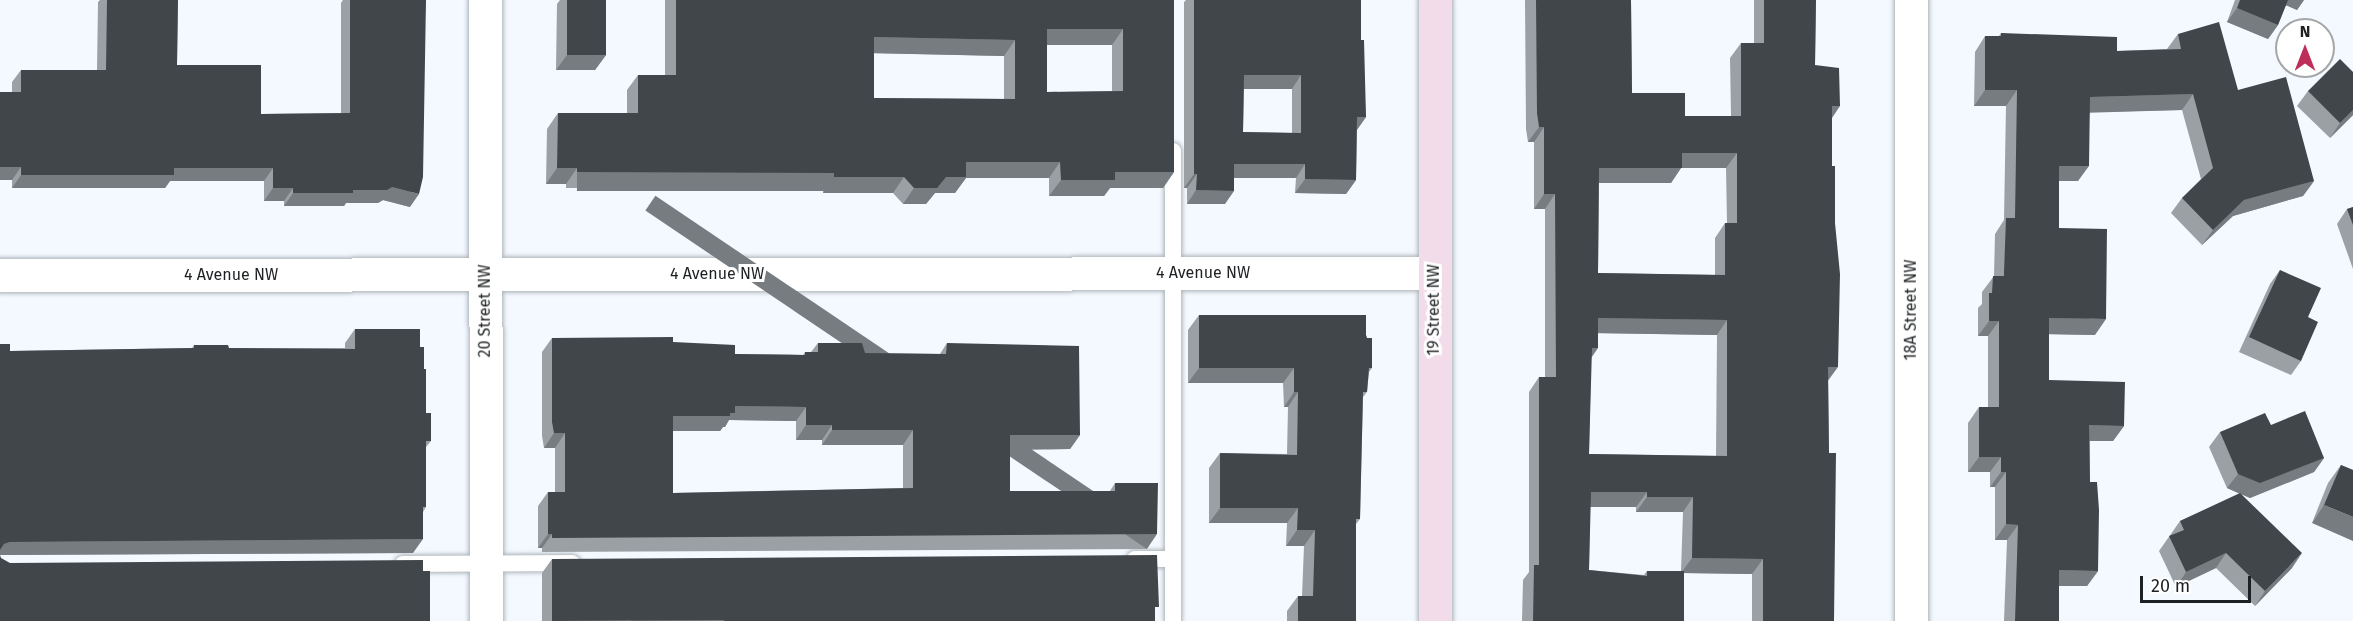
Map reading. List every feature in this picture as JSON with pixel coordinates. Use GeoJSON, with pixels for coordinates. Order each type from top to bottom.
{"type":"FeatureCollection","features":[{"type":"Feature","properties":{"kind":"street","name":"20 Street NW"},"geometry":{"type":"LineString","coordinates":[[485,0],[486,621]]}},
{"type":"Feature","properties":{"kind":"street","name":"19 Street NW"},"geometry":{"type":"LineString","coordinates":[[1435,0],[1435,621]]}},
{"type":"Feature","properties":{"kind":"street","name":"18A Street NW"},"geometry":{"type":"LineString","coordinates":[[1911,0],[1911,621]]}},
{"type":"Feature","properties":{"kind":"street","name":"4 Avenue NW"},"geometry":{"type":"LineString","coordinates":[[0,275],[1434,273]]}},
{"type":"Feature","properties":{"kind":"lane"},"geometry":{"type":"LineString","coordinates":[[1173,138],[1173,621]]}},
{"type":"Feature","properties":{"kind":"lane"},"geometry":{"type":"LineString","coordinates":[[1114,560],[1173,559]]}},
{"type":"Feature","properties":{"kind":"lane"},"geometry":{"type":"LineString","coordinates":[[380,564],[583,563]]}},
{"type":"Feature","properties":{"kind":"building"},"geometry":{"type":"Polygon","coordinates":[[[107,0],[178,0],[177,65],[261,65],[261,114],[350,113],[350,0],[426,0],[423,177],[419,194],[392,187],[387,190],[353,190],[353,193],[293,193],[293,188],[273,188],[273,168],[174,168],[174,175],[21,175],[21,167],[0,167],[0,92],[21,92],[21,70],[106,70],[107,0]]]}},
{"type":"Feature","properties":{"kind":"building"},"geometry":{"type":"Polygon","coordinates":[[[567,0],[606,0],[606,55],[567,55],[567,0]]]}},
{"type":"Feature","properties":{"kind":"building"},"geometry":{"type":"Polygon","coordinates":[[[676,0],[1174,0],[1174,172],[1115,172],[1115,180],[1061,180],[1060,162],[966,162],[966,177],[946,177],[937,188],[914,188],[904,177],[834,177],[834,173],[577,172],[577,168],[557,168],[558,113],[638,113],[638,75],[676,75],[676,0]],[[1047,29],[1047,92],[1123,91],[1123,29],[1047,29]],[[874,37],[874,98],[1015,99],[1015,40],[874,37]]]}},
{"type":"Feature","properties":{"kind":"building"},"geometry":{"type":"Polygon","coordinates":[[[1194,0],[1361,0],[1366,117],[1357,117],[1356,180],[1305,179],[1305,164],[1234,164],[1234,191],[1196,190],[1197,174],[1194,174],[1194,0]],[[1244,75],[1243,132],[1301,133],[1301,75],[1244,75]]]}},
{"type":"Feature","properties":{"kind":"building"},"geometry":{"type":"Polygon","coordinates":[[[1536,0],[1631,0],[1632,93],[1685,93],[1685,116],[1741,116],[1741,43],[1764,43],[1764,0],[1816,0],[1815,65],[1839,68],[1840,106],[1832,106],[1832,166],[1835,166],[1835,223],[1840,274],[1838,367],[1828,367],[1829,453],[1836,453],[1834,621],[1763,621],[1763,559],[1692,558],[1693,497],[1647,497],[1647,492],[1591,492],[1589,570],[1647,576],[1647,571],[1684,571],[1684,621],[1533,621],[1534,565],[1539,565],[1539,377],[1556,377],[1555,194],[1544,194],[1544,127],[1539,127],[1536,0]],[[1682,153],[1682,168],[1599,168],[1598,273],[1725,275],[1725,223],[1737,223],[1737,153],[1682,153]],[[1598,318],[1598,348],[1592,348],[1589,454],[1727,456],[1727,320],[1598,318]]]}},
{"type":"Feature","properties":{"kind":"building"},"geometry":{"type":"Polygon","coordinates":[[[2240,0],[2288,0],[2281,18],[2275,18],[2275,24],[2237,8],[2240,0]]]}},
{"type":"Feature","properties":{"kind":"building"},"geometry":{"type":"Polygon","coordinates":[[[2219,22],[2238,90],[2286,78],[2314,181],[2244,200],[2213,230],[2182,198],[2213,168],[2193,94],[2090,97],[2089,166],[2059,166],[2059,228],[2107,229],[2106,319],[2049,318],[2049,380],[2125,382],[2124,426],[2089,425],[2090,482],[2097,482],[2099,510],[2098,571],[2059,570],[2059,621],[2015,621],[2018,525],[2006,524],[2006,472],[2001,472],[2001,457],[1979,457],[1979,407],[1999,407],[1999,321],[1989,321],[1989,293],[1992,293],[1993,276],[2004,276],[2006,218],[2015,218],[2017,90],[1985,90],[1985,36],[2001,36],[2001,33],[2117,37],[2117,51],[2181,49],[2178,34],[2219,22]]]}},
{"type":"Feature","properties":{"kind":"building"},"geometry":{"type":"Polygon","coordinates":[[[2340,59],[2353,72],[2353,110],[2340,123],[2308,91],[2321,78],[2335,78],[2335,64],[2340,59]]]}},
{"type":"Feature","properties":{"kind":"building"},"geometry":{"type":"Polygon","coordinates":[[[2353,207],[2353,225],[2347,209],[2353,207]]]}},
{"type":"Feature","properties":{"kind":"building"},"geometry":{"type":"Polygon","coordinates":[[[2280,270],[2321,288],[2308,317],[2318,322],[2301,361],[2249,337],[2280,270]]]}},
{"type":"Feature","properties":{"kind":"building"},"geometry":{"type":"Polygon","coordinates":[[[1199,315],[1366,315],[1366,335],[1367,338],[1372,338],[1372,368],[1369,368],[1367,392],[1363,392],[1360,519],[1356,519],[1356,621],[1298,621],[1298,596],[1313,596],[1315,530],[1297,530],[1298,508],[1220,508],[1220,453],[1297,455],[1298,392],[1294,392],[1294,368],[1199,368],[1199,315]]]}},
{"type":"Feature","properties":{"kind":"building"},"geometry":{"type":"Polygon","coordinates":[[[355,329],[420,329],[420,347],[424,347],[424,369],[426,369],[426,413],[431,413],[431,441],[426,441],[426,507],[423,507],[423,539],[10,542],[4,544],[0,550],[0,344],[10,344],[10,351],[194,348],[194,345],[228,345],[229,348],[355,349],[355,329]]]}},
{"type":"Feature","properties":{"kind":"building"},"geometry":{"type":"Polygon","coordinates":[[[673,337],[673,342],[735,345],[735,354],[805,355],[805,352],[818,352],[818,343],[862,343],[865,353],[946,354],[947,343],[1079,346],[1080,435],[1010,435],[1010,491],[1115,491],[1115,483],[1158,483],[1157,534],[552,538],[552,534],[548,534],[548,492],[565,492],[565,433],[554,433],[552,422],[552,338],[673,337]],[[735,406],[735,413],[730,413],[730,416],[673,416],[673,493],[913,488],[913,430],[832,430],[832,425],[806,425],[806,407],[735,406]]]}},
{"type":"Feature","properties":{"kind":"building"},"geometry":{"type":"Polygon","coordinates":[[[2305,411],[2324,458],[2260,483],[2238,474],[2220,432],[2265,413],[2271,425],[2305,411]]]}},
{"type":"Feature","properties":{"kind":"building"},"geometry":{"type":"Polygon","coordinates":[[[2341,465],[2353,470],[2353,517],[2324,505],[2341,465]]]}},
{"type":"Feature","properties":{"kind":"building"},"geometry":{"type":"Polygon","coordinates":[[[2240,493],[2302,553],[2265,591],[2226,553],[2186,572],[2169,536],[2184,530],[2180,521],[2240,493]]]}},
{"type":"Feature","properties":{"kind":"building"},"geometry":{"type":"Polygon","coordinates":[[[0,555],[10,563],[423,560],[423,571],[430,571],[430,621],[0,621],[0,555]]]}},
{"type":"Feature","properties":{"kind":"building"},"geometry":{"type":"Polygon","coordinates":[[[1157,555],[1159,607],[1155,607],[1155,621],[552,621],[552,559],[1157,555]]]}}]}
